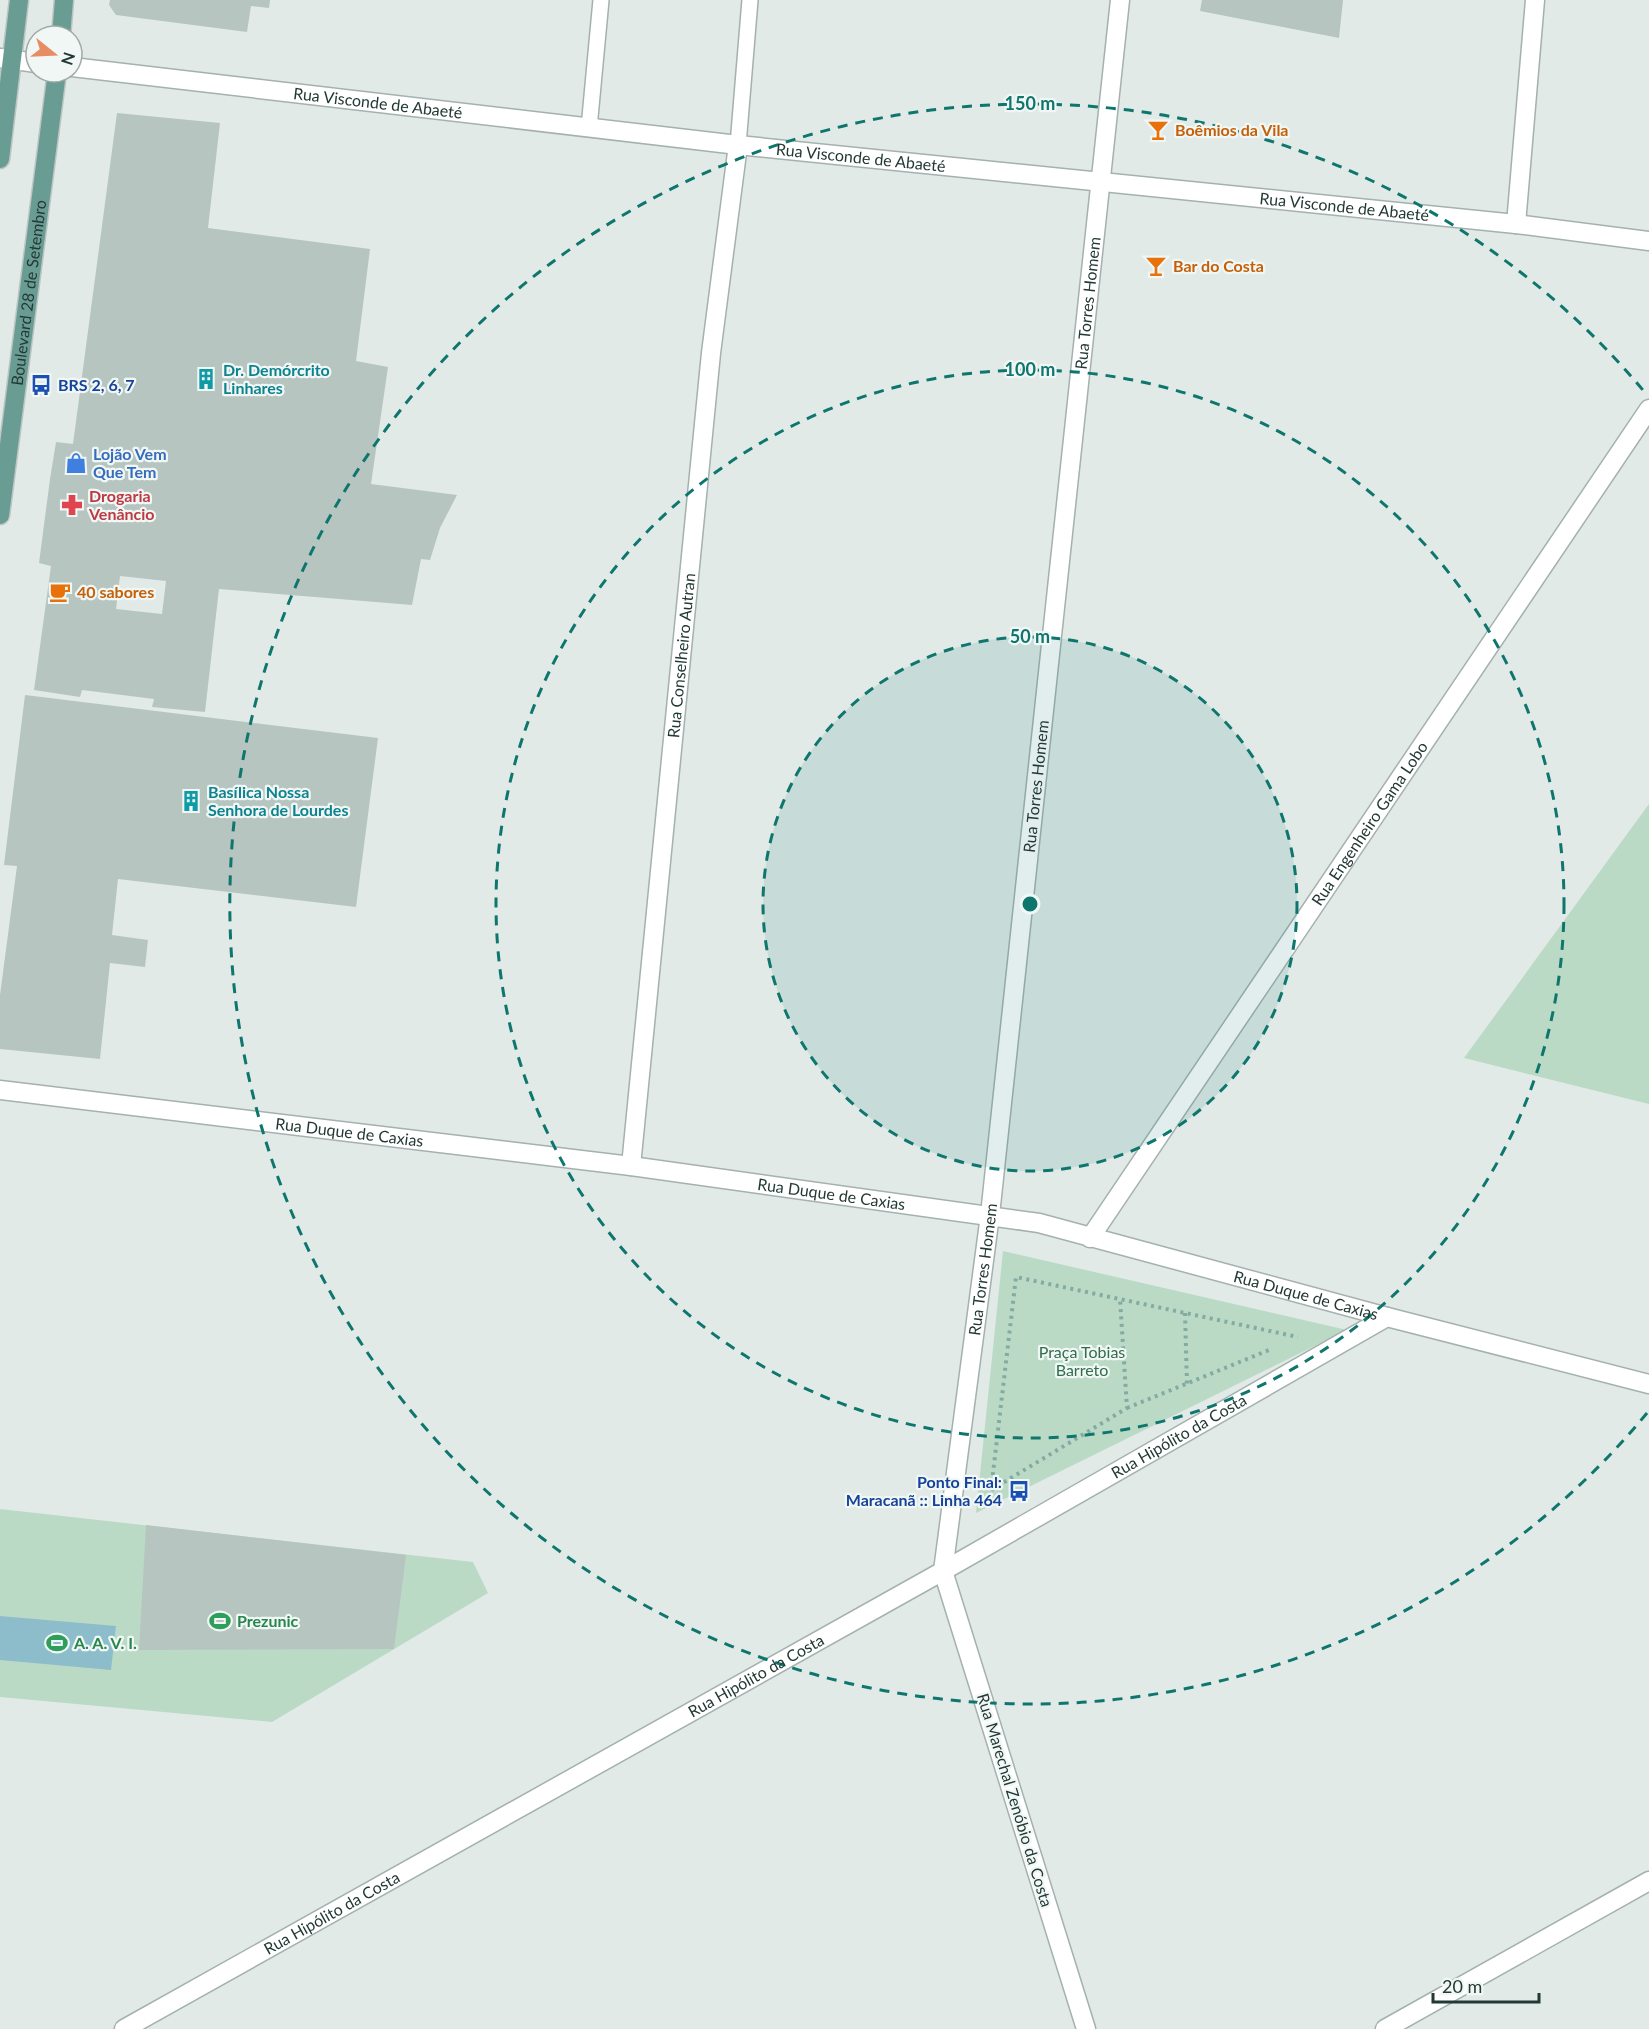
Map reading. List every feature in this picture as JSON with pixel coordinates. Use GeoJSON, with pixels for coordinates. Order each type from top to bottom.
{"type":"FeatureCollection","features":[{"type":"Feature","properties":{"kind":"main road"},"geometry":{"type":"LineString","coordinates":[[0,159],[6,59],[19,0]]}},
{"type":"Feature","properties":{"kind":"main road"},"geometry":{"type":"LineString","coordinates":[[62,24],[64,0]]}},
{"type":"Feature","properties":{"kind":"main road","name":"Boulevard 28 de Setembro"},"geometry":{"type":"LineString","coordinates":[[0,515],[55,84]]}},
{"type":"Feature","properties":{"kind":"street","name":"Rua Torres Homem"},"geometry":{"type":"LineString","coordinates":[[943,1571],[990,1215],[1120,0]]}},
{"type":"Feature","properties":{"kind":"street"},"geometry":{"type":"LineString","coordinates":[[1516,224],[1535,0]]}},
{"type":"Feature","properties":{"kind":"street"},"geometry":{"type":"LineString","coordinates":[[6,59],[24,61]]}},
{"type":"Feature","properties":{"kind":"street","name":"Rua Visconde de Abaeté"},"geometry":{"type":"LineString","coordinates":[[84,68],[738,145],[1516,224],[1649,242]]}},
{"type":"Feature","properties":{"kind":"street","name":"Rua Conselheiro Autran"},"geometry":{"type":"LineString","coordinates":[[631,1166],[711,353],[738,145]]}},
{"type":"Feature","properties":{"kind":"street","name":"Rua Engenheiro Gama Lobo"},"geometry":{"type":"LineString","coordinates":[[1090,1238],[1649,409]]}},
{"type":"Feature","properties":{"kind":"street","name":"Rua Duque de Caxias"},"geometry":{"type":"LineString","coordinates":[[0,1090],[631,1166],[1039,1223],[1387,1317],[1649,1384]]}},
{"type":"Feature","properties":{"kind":"street","name":"Rua Hipólito da Costa"},"geometry":{"type":"LineString","coordinates":[[124,2029],[943,1571],[1387,1317]]}},
{"type":"Feature","properties":{"kind":"street","name":"Rua Marechal Zenóbio da Costa"},"geometry":{"type":"LineString","coordinates":[[943,1571],[1086,2029]]}},
{"type":"Feature","properties":{"kind":"street"},"geometry":{"type":"LineString","coordinates":[[1385,2029],[1649,1881]]}},
{"type":"Feature","properties":{"kind":"lane"},"geometry":{"type":"LineString","coordinates":[[590,128],[601,0]]}},
{"type":"Feature","properties":{"kind":"lane"},"geometry":{"type":"LineString","coordinates":[[738,145],[750,0]]}},
{"type":"Feature","properties":{"kind":"path"},"geometry":{"type":"LineString","coordinates":[[1280,1346],[1127,1408],[991,1491],[1016,1277],[1300,1337],[1290,1341]]}},
{"type":"Feature","properties":{"kind":"path"},"geometry":{"type":"LineString","coordinates":[[1120,1299],[1127,1408]]}},
{"type":"Feature","properties":{"kind":"path"},"geometry":{"type":"LineString","coordinates":[[1185,1313],[1187,1384]]}},
{"type":"Feature","properties":{"kind":"green space"},"geometry":{"type":"Polygon","coordinates":[[[1649,804],[1649,1104],[1464,1058],[1649,804]]]}},
{"type":"Feature","properties":{"kind":"green space","name":"Praça Tobias Barreto"},"geometry":{"type":"Polygon","coordinates":[[[1003,1251],[1347,1330],[976,1513],[1003,1251]]]}},
{"type":"Feature","properties":{"kind":"green space","name":"Prezunic"},"geometry":{"type":"Polygon","coordinates":[[[0,1509],[473,1562],[488,1593],[272,1722],[0,1697],[0,1509]]]}},
{"type":"Feature","properties":{"kind":"water","name":"A. A. V. I."},"geometry":{"type":"Polygon","coordinates":[[[0,1616],[116,1626],[111,1670],[0,1660],[0,1616]]]}},
{"type":"Feature","properties":{"kind":"building"},"geometry":{"type":"Polygon","coordinates":[[[110,0],[270,0],[269,8],[251,6],[247,32],[116,15],[109,5],[110,0]]]}},
{"type":"Feature","properties":{"kind":"building"},"geometry":{"type":"Polygon","coordinates":[[[1202,0],[1343,0],[1339,38],[1200,11],[1202,0]]]}},
{"type":"Feature","properties":{"kind":"building"},"geometry":{"type":"Polygon","coordinates":[[[117,113],[220,123],[208,228],[370,249],[356,361],[388,367],[371,484],[457,495],[440,528],[430,560],[421,559],[412,605],[219,589],[205,712],[152,707],[154,699],[82,690],[80,697],[34,690],[51,566],[39,563],[50,479],[56,442],[73,444],[117,113]],[[120,576],[116,609],[162,614],[166,581],[120,576]]]}},
{"type":"Feature","properties":{"kind":"building","name":"Basílica Nossa Senhora de Lourdes"},"geometry":{"type":"Polygon","coordinates":[[[25,695],[378,738],[356,907],[118,879],[112,935],[148,940],[145,967],[110,963],[100,1059],[0,1049],[0,995],[17,866],[4,865],[25,695]]]}},
{"type":"Feature","properties":{"kind":"building"},"geometry":{"type":"Polygon","coordinates":[[[146,1525],[406,1555],[394,1649],[139,1650],[146,1525]]]}},
{"type":"Feature","properties":{"kind":"place","name":"Boêmios da Vila"},"geometry":{"type":"Point","coordinates":[1158,130]}},
{"type":"Feature","properties":{"kind":"place","name":"Bar do Costa"},"geometry":{"type":"Point","coordinates":[1156,266]}},
{"type":"Feature","properties":{"kind":"place","name":"Dr. Demórcrito Linhares"},"geometry":{"type":"Point","coordinates":[206,379]}},
{"type":"Feature","properties":{"kind":"place","name":"BRS 2, 6, 7"},"geometry":{"type":"Point","coordinates":[41,385]}},
{"type":"Feature","properties":{"kind":"place","name":"Lojão Vem Que Tem"},"geometry":{"type":"Point","coordinates":[76,463]}},
{"type":"Feature","properties":{"kind":"place","name":"Drogaria Venâncio"},"geometry":{"type":"Point","coordinates":[72,505]}},
{"type":"Feature","properties":{"kind":"place","name":"40 sabores"},"geometry":{"type":"Point","coordinates":[60,592]}},
{"type":"Feature","properties":{"kind":"place","name":"Basílica Nossa Senhora de Lourdes"},"geometry":{"type":"Point","coordinates":[191,801]}},
{"type":"Feature","properties":{"kind":"place","name":"Ponto Final: Maracanã :: Linha 464"},"geometry":{"type":"Point","coordinates":[1019,1491]}},
{"type":"Feature","properties":{"kind":"place","name":"Prezunic"},"geometry":{"type":"Point","coordinates":[220,1621]}},
{"type":"Feature","properties":{"kind":"place","name":"A. A. V. I."},"geometry":{"type":"Point","coordinates":[57,1643]}}]}
